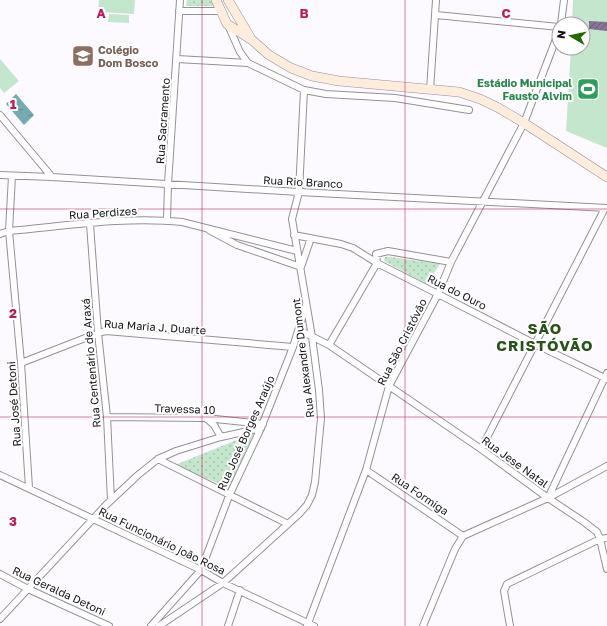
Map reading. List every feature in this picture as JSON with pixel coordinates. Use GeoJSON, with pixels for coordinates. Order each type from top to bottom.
{"type":"FeatureCollection","features":[{"type":"Feature","properties":{"kind":"main road"},"geometry":{"type":"LineString","coordinates":[[216,0],[227,24],[291,68],[312,76],[338,81],[460,92],[497,107],[607,177]]}},
{"type":"Feature","properties":{"kind":"main road"},"geometry":{"type":"LineString","coordinates":[[228,0],[252,40]]}},
{"type":"Feature","properties":{"kind":"street","name":"Rua Sacramento"},"geometry":{"type":"LineString","coordinates":[[167,220],[180,0]]}},
{"type":"Feature","properties":{"kind":"street"},"geometry":{"type":"LineString","coordinates":[[430,90],[436,0]]}},
{"type":"Feature","properties":{"kind":"street"},"geometry":{"type":"LineString","coordinates":[[562,16],[564,0]]}},
{"type":"Feature","properties":{"kind":"street"},"geometry":{"type":"LineString","coordinates":[[180,11],[221,11]]}},
{"type":"Feature","properties":{"kind":"street"},"geometry":{"type":"LineString","coordinates":[[436,15],[551,26]]}},
{"type":"Feature","properties":{"kind":"street"},"geometry":{"type":"LineString","coordinates":[[227,24],[240,52],[248,63]]}},
{"type":"Feature","properties":{"kind":"street","name":"Rua São Cristóvão"},"geometry":{"type":"LineString","coordinates":[[307,624],[366,470],[389,386],[438,294],[451,262],[524,123],[551,52]]}},
{"type":"Feature","properties":{"kind":"street"},"geometry":{"type":"LineString","coordinates":[[177,59],[248,63],[304,90],[326,94],[395,98],[469,110]]}},
{"type":"Feature","properties":{"kind":"street","name":"Rua Alexandre Dumont"},"geometry":{"type":"LineString","coordinates":[[159,626],[223,583],[288,524],[307,505],[312,495],[315,482],[321,418],[319,390],[307,302],[292,219],[299,192],[304,90]]}},
{"type":"Feature","properties":{"kind":"street"},"geometry":{"type":"LineString","coordinates":[[0,115],[52,177]]}},
{"type":"Feature","properties":{"kind":"street","name":"Rua Rio Branco"},"geometry":{"type":"LineString","coordinates":[[0,175],[299,192],[606,207]]}},
{"type":"Feature","properties":{"kind":"street","name":"Rua José Detoni"},"geometry":{"type":"LineString","coordinates":[[12,176],[9,231],[21,363],[29,488]]}},
{"type":"Feature","properties":{"kind":"street"},"geometry":{"type":"LineString","coordinates":[[481,450],[606,207]]}},
{"type":"Feature","properties":{"kind":"street","name":"Rua Perdizes"},"geometry":{"type":"LineString","coordinates":[[0,234],[9,231],[113,222],[167,220],[182,222],[206,229]]}},
{"type":"Feature","properties":{"kind":"street","name":"Rua Centenário de Araxá"},"geometry":{"type":"LineString","coordinates":[[90,224],[98,333],[107,417],[111,500]]}},
{"type":"Feature","properties":{"kind":"street"},"geometry":{"type":"LineString","coordinates":[[206,229],[226,232],[297,251]]}},
{"type":"Feature","properties":{"kind":"street"},"geometry":{"type":"LineString","coordinates":[[206,229],[237,245],[301,266],[312,238]]}},
{"type":"Feature","properties":{"kind":"street","name":"Rua do Ouro"},"geometry":{"type":"LineString","coordinates":[[294,235],[341,244],[353,248],[438,294],[536,344],[606,376]]}},
{"type":"Feature","properties":{"kind":"street"},"geometry":{"type":"LineString","coordinates":[[329,345],[378,262],[376,254],[388,252],[451,262]]}},
{"type":"Feature","properties":{"kind":"street","name":"Rua José Borges Araújo"},"geometry":{"type":"LineString","coordinates":[[201,570],[229,496],[262,426],[293,347],[307,302]]}},
{"type":"Feature","properties":{"kind":"street","name":"Rua Jese Natal"},"geometry":{"type":"LineString","coordinates":[[299,330],[329,345],[597,532],[604,539],[607,569]]}},
{"type":"Feature","properties":{"kind":"street","name":"Rua Maria J. Duarte"},"geometry":{"type":"LineString","coordinates":[[21,363],[106,331],[293,347]]}},
{"type":"Feature","properties":{"kind":"street"},"geometry":{"type":"LineString","coordinates":[[548,498],[606,376]]}},
{"type":"Feature","properties":{"kind":"street","name":"Travessa 10"},"geometry":{"type":"LineString","coordinates":[[107,417],[206,418],[262,426]]}},
{"type":"Feature","properties":{"kind":"street"},"geometry":{"type":"LineString","coordinates":[[206,418],[214,424],[221,437]]}},
{"type":"Feature","properties":{"kind":"street"},"geometry":{"type":"LineString","coordinates":[[0,619],[111,500],[158,459],[176,451],[262,426]]}},
{"type":"Feature","properties":{"kind":"street"},"geometry":{"type":"LineString","coordinates":[[158,459],[229,496],[288,524]]}},
{"type":"Feature","properties":{"kind":"street"},"geometry":{"type":"LineString","coordinates":[[423,626],[455,548],[464,536],[548,498],[607,466]]}},
{"type":"Feature","properties":{"kind":"street","name":"Rua Formiga"},"geometry":{"type":"LineString","coordinates":[[366,470],[464,536]]}},
{"type":"Feature","properties":{"kind":"street","name":"Rua Funcionário joão Rosa"},"geometry":{"type":"LineString","coordinates":[[0,475],[201,570],[223,583],[314,626]]}},
{"type":"Feature","properties":{"kind":"street"},"geometry":{"type":"LineString","coordinates":[[510,626],[504,591],[507,584],[604,539]]}},
{"type":"Feature","properties":{"kind":"street"},"geometry":{"type":"LineString","coordinates":[[151,626],[201,570]]}},
{"type":"Feature","properties":{"kind":"street","name":"Rua Geralda Detoni"},"geometry":{"type":"LineString","coordinates":[[0,574],[28,589],[109,626]]}},
{"type":"Feature","properties":{"kind":"street"},"geometry":{"type":"LineString","coordinates":[[228,626],[240,590]]}},
{"type":"Feature","properties":{"kind":"green space"},"geometry":{"type":"Polygon","coordinates":[[[99,0],[135,0],[134,14],[98,12],[99,0]]]}},
{"type":"Feature","properties":{"kind":"green space"},"geometry":{"type":"Polygon","coordinates":[[[187,0],[212,0],[214,6],[186,6],[187,0]]]}},
{"type":"Feature","properties":{"kind":"green space","name":"Estádio Municipal Fausto Alvim"},"geometry":{"type":"Polygon","coordinates":[[[573,0],[607,0],[607,148],[566,131],[571,56],[591,56],[591,16],[572,16],[573,0]]]}},
{"type":"Feature","properties":{"kind":"green space"},"geometry":{"type":"Polygon","coordinates":[[[109,14],[129,15],[129,23],[108,22],[109,14]]]}},
{"type":"Feature","properties":{"kind":"green space"},"geometry":{"type":"Polygon","coordinates":[[[0,59],[19,81],[4,93],[0,88],[0,59]]]}},
{"type":"Feature","properties":{"kind":"green space"},"geometry":{"type":"Polygon","coordinates":[[[385,257],[440,264],[427,284],[384,261],[385,257]]]}},
{"type":"Feature","properties":{"kind":"green space"},"geometry":{"type":"Polygon","coordinates":[[[254,433],[229,488],[175,465],[254,433]]]}},
{"type":"Feature","properties":{"kind":"water"},"geometry":{"type":"Polygon","coordinates":[[[16,94],[34,115],[24,125],[6,104],[16,94]]]}},
{"type":"Feature","properties":{"kind":"building"},"geometry":{"type":"Polygon","coordinates":[[[591,21],[607,22],[607,31],[591,29],[591,21]]]}},
{"type":"Feature","properties":{"kind":"place","name":"Colégio Dom Bosco"},"geometry":{"type":"Point","coordinates":[83,56]}},
{"type":"Feature","properties":{"kind":"place","name":"Estádio Municipal Fausto Alvim"},"geometry":{"type":"Point","coordinates":[588,89]}},
{"type":"Feature","properties":{"kind":"district","name":"SÃO CRISTÓVÃO"},"geometry":{"type":"Point","coordinates":[545,338]}}]}
